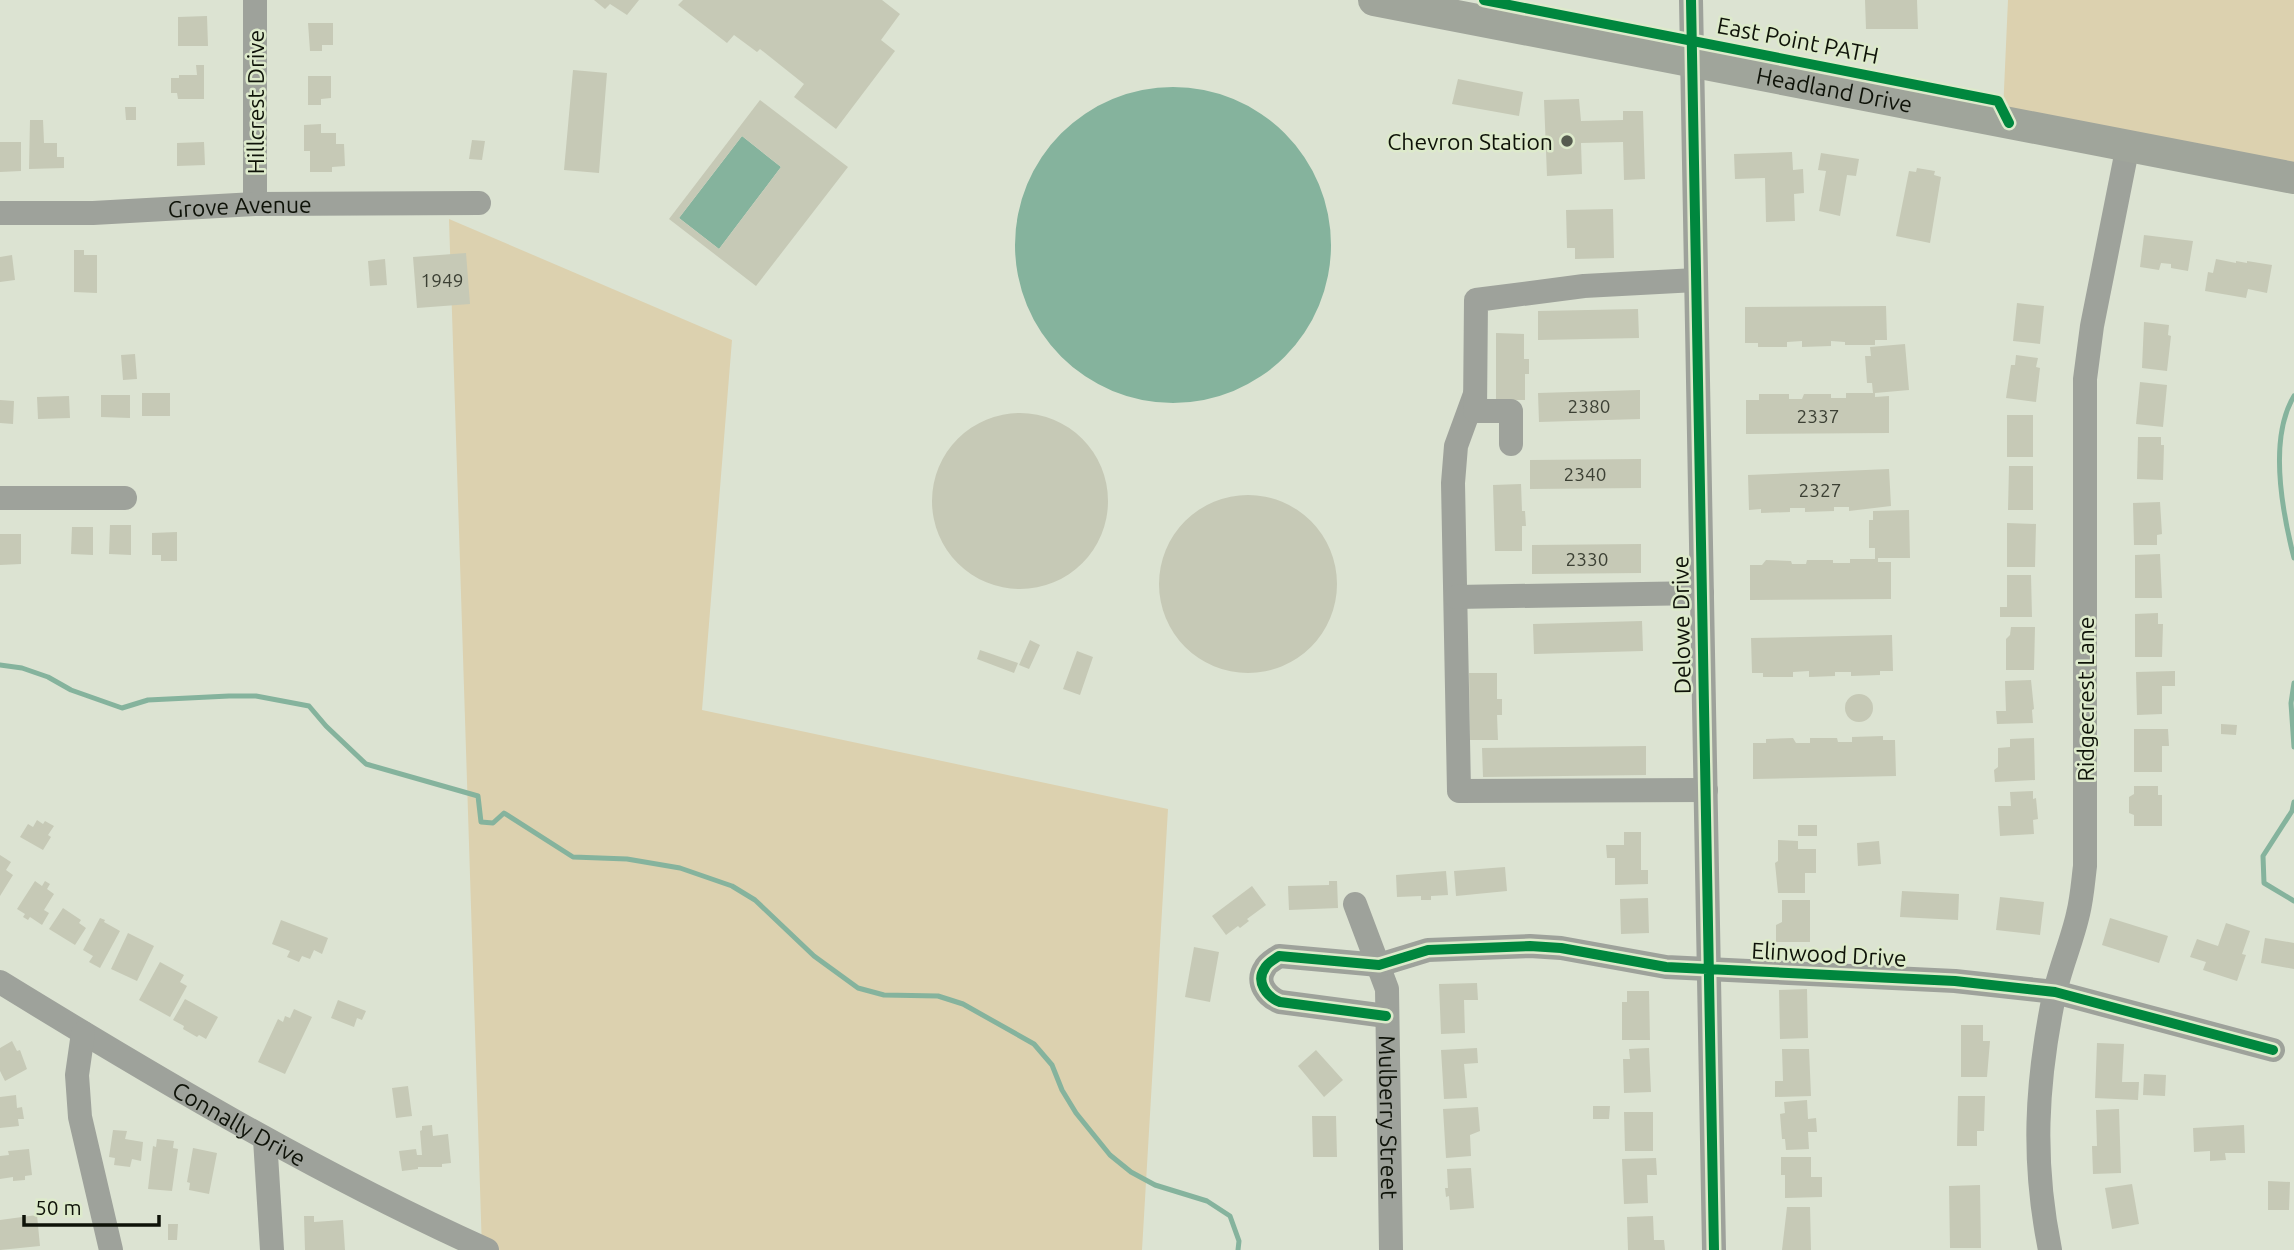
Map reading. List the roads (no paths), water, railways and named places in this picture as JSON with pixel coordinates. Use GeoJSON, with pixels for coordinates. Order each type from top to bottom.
{"type":"FeatureCollection","features":[{"type":"Feature","properties":{"kind":"main road","name":"Headland Drive"},"geometry":{"type":"LineString","coordinates":[[1374,0],[2294,178]]}},
{"type":"Feature","properties":{"kind":"street","name":"Hillcrest Drive"},"geometry":{"type":"LineString","coordinates":[[255,0],[255,204]]}},
{"type":"Feature","properties":{"kind":"street","name":"Delowe Drive"},"geometry":{"type":"LineString","coordinates":[[1691,0],[1714,1250]]}},
{"type":"Feature","properties":{"kind":"street","name":"Ridgecrest Lane"},"geometry":{"type":"LineString","coordinates":[[2050,1250],[2044,1219],[2037,1138],[2041,1063],[2055,992],[2078,913],[2085,866],[2085,379],[2092,326],[2128,145]]}},
{"type":"Feature","properties":{"kind":"street","name":"Grove Avenue"},"geometry":{"type":"LineString","coordinates":[[0,213],[93,213],[255,204],[479,203]]}},
{"type":"Feature","properties":{"kind":"street"},"geometry":{"type":"LineString","coordinates":[[1511,444],[1511,411],[1475,411],[1475,300],[1584,286],[1696,280]]}},
{"type":"Feature","properties":{"kind":"street"},"geometry":{"type":"LineString","coordinates":[[1475,394],[1456,446],[1453,483],[1459,791],[1706,790]]}},
{"type":"Feature","properties":{"kind":"street"},"geometry":{"type":"LineString","coordinates":[[0,498],[125,498]]}},
{"type":"Feature","properties":{"kind":"street"},"geometry":{"type":"LineString","coordinates":[[1456,597],[1702,593]]}},
{"type":"Feature","properties":{"kind":"street","name":"Mulberry Street"},"geometry":{"type":"LineString","coordinates":[[1355,904],[1387,989],[1391,1250]]}},
{"type":"Feature","properties":{"kind":"street","name":"Elinwood Drive"},"geometry":{"type":"LineString","coordinates":[[1379,965],[1428,950],[1530,946],[1561,948],[1666,967],[1955,981],[2055,992],[2273,1050]]}},
{"type":"Feature","properties":{"kind":"street"},"geometry":{"type":"LineString","coordinates":[[1379,965],[1279,956],[1265,967],[1261,978],[1263,988],[1271,998],[1280,1002],[1386,1016]]}},
{"type":"Feature","properties":{"kind":"street","name":"Connally Drive"},"geometry":{"type":"LineString","coordinates":[[0,982],[265,1139],[438,1228],[487,1250]]}},
{"type":"Feature","properties":{"kind":"street"},"geometry":{"type":"LineString","coordinates":[[83,1033],[77,1075],[80,1118],[111,1250]]}},
{"type":"Feature","properties":{"kind":"street"},"geometry":{"type":"LineString","coordinates":[[265,1139],[272,1250]]}},
{"type":"Feature","properties":{"kind":"waterway"},"geometry":{"type":"LineString","coordinates":[[2294,396],[2286,413],[2279,454],[2285,519],[2294,558]]}},
{"type":"Feature","properties":{"kind":"waterway"},"geometry":{"type":"LineString","coordinates":[[0,665],[22,668],[48,677],[71,690],[122,708],[148,700],[229,696],[256,696],[309,706],[366,764],[478,796],[481,822],[493,823],[504,813],[573,857],[627,859],[680,868],[732,886],[755,900],[814,956],[858,988],[884,995],[938,996],[963,1004],[1034,1044],[1052,1065],[1062,1090],[1076,1113],[1110,1155],[1131,1172],[1155,1185],[1207,1201],[1230,1216],[1239,1241],[1238,1250]]}},
{"type":"Feature","properties":{"kind":"waterway"},"geometry":{"type":"LineString","coordinates":[[2294,683],[2291,703],[2294,747]]}},
{"type":"Feature","properties":{"kind":"waterway"},"geometry":{"type":"LineString","coordinates":[[2294,802],[2292,811],[2263,856],[2264,883],[2294,901]]}},
{"type":"Feature","properties":{"kind":"place","name":"Chevron Station"},"geometry":{"type":"Point","coordinates":[1567,141]}}]}
